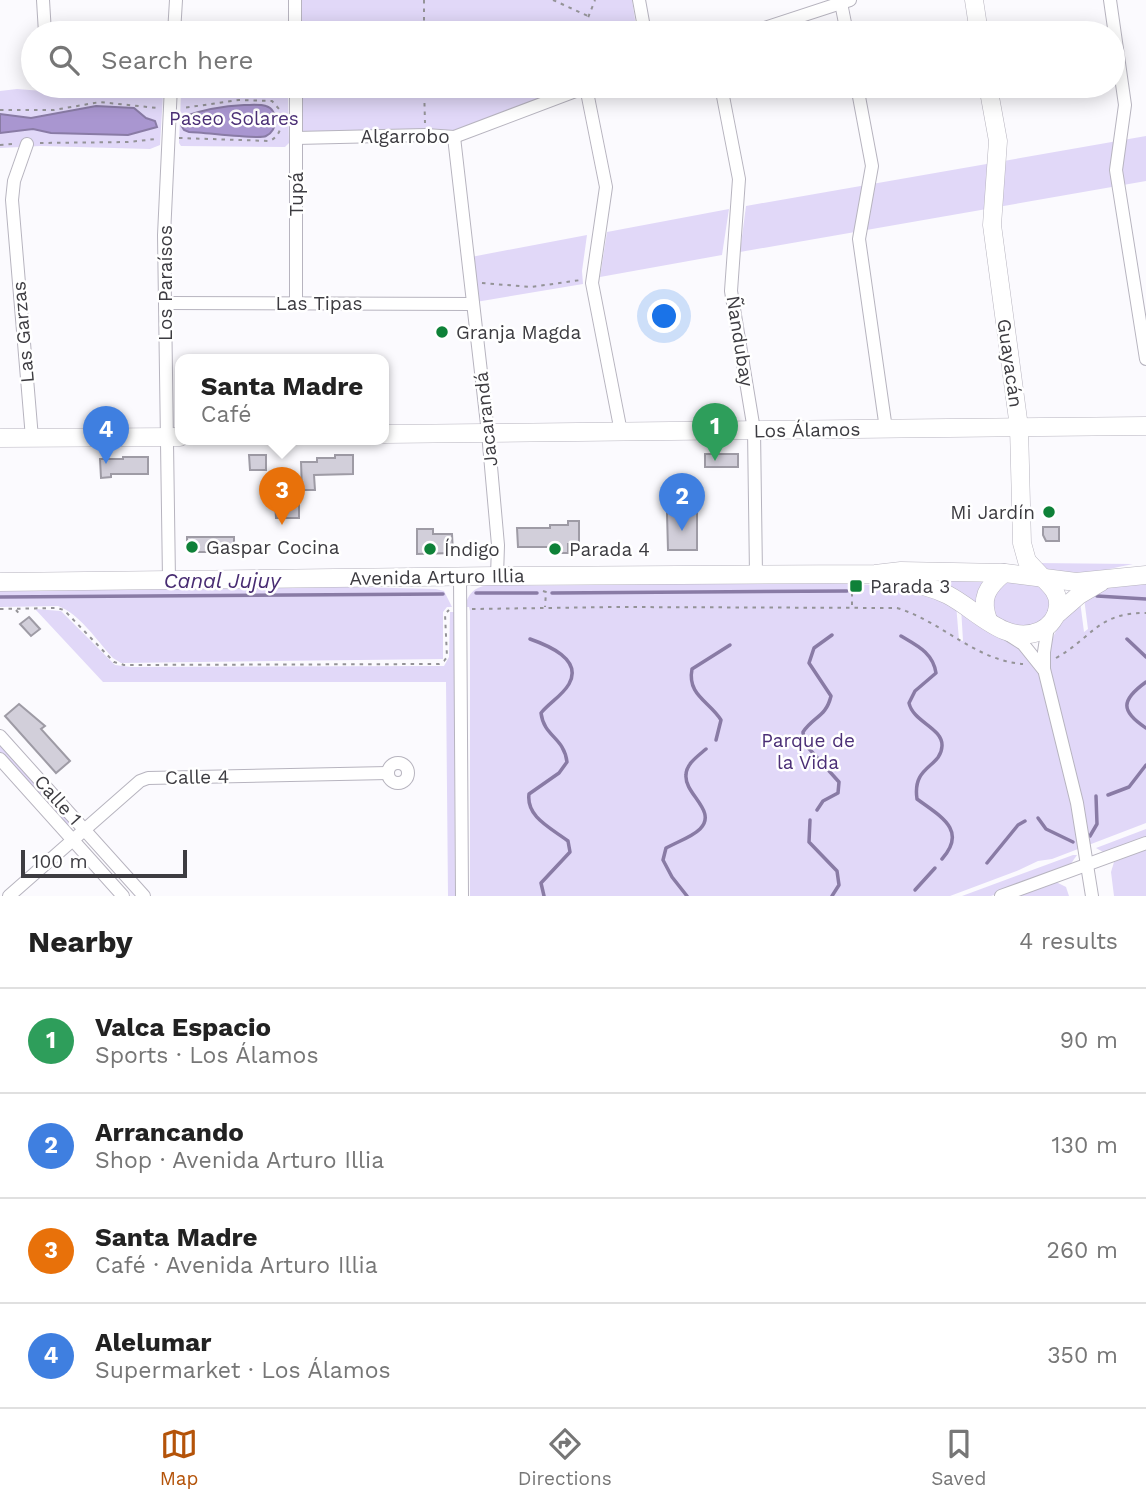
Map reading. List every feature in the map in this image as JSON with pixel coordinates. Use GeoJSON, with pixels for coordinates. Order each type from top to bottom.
{"type":"FeatureCollection","features":[{"type":"Feature","properties":{"kind":"street"},"geometry":{"type":"LineString","coordinates":[[43,0],[44,21]]}},
{"type":"Feature","properties":{"kind":"street"},"geometry":{"type":"LineString","coordinates":[[175,21],[176,0]]}},
{"type":"Feature","properties":{"kind":"street"},"geometry":{"type":"LineString","coordinates":[[295,0],[295,21]]}},
{"type":"Feature","properties":{"kind":"street"},"geometry":{"type":"LineString","coordinates":[[639,0],[643,21]]}},
{"type":"Feature","properties":{"kind":"street"},"geometry":{"type":"LineString","coordinates":[[974,0],[977,21]]}},
{"type":"Feature","properties":{"kind":"street"},"geometry":{"type":"LineString","coordinates":[[1110,0],[1113,21]]}},
{"type":"Feature","properties":{"kind":"street"},"geometry":{"type":"LineString","coordinates":[[785,21],[845,1],[846,21]]}},
{"type":"Feature","properties":{"kind":"street","name":"Los Paraísos"},"geometry":{"type":"LineString","coordinates":[[169,580],[174,437],[165,303],[164,234],[170,98]]}},
{"type":"Feature","properties":{"kind":"street","name":"Tupá"},"geometry":{"type":"LineString","coordinates":[[296,98],[296,303]]}},
{"type":"Feature","properties":{"kind":"street","name":"Algarrobo"},"geometry":{"type":"LineString","coordinates":[[296,138],[426,135],[454,138],[554,98]]}},
{"type":"Feature","properties":{"kind":"street"},"geometry":{"type":"LineString","coordinates":[[590,98],[606,187],[592,282],[621,432]]}},
{"type":"Feature","properties":{"kind":"street","name":"Ñandubay"},"geometry":{"type":"LineString","coordinates":[[723,98],[739,179],[731,291],[754,430],[756,575]]}},
{"type":"Feature","properties":{"kind":"street"},"geometry":{"type":"LineString","coordinates":[[859,98],[872,166],[859,239],[886,429]]}},
{"type":"Feature","properties":{"kind":"street","name":"Guayacán"},"geometry":{"type":"LineString","coordinates":[[990,98],[998,141],[992,225],[1019,427],[1022,542],[1027,561],[1042,578]]}},
{"type":"Feature","properties":{"kind":"street"},"geometry":{"type":"LineString","coordinates":[[1124,98],[1116,170],[1146,359]]}},
{"type":"Feature","properties":{"kind":"street","name":"Jacarandá"},"geometry":{"type":"LineString","coordinates":[[454,138],[488,433],[498,545],[497,576]]}},
{"type":"Feature","properties":{"kind":"street","name":"Las Garzas"},"geometry":{"type":"LineString","coordinates":[[27,144],[14,181],[12,200],[32,438]]}},
{"type":"Feature","properties":{"kind":"street","name":"Las Tipas"},"geometry":{"type":"LineString","coordinates":[[165,303],[473,304]]}},
{"type":"Feature","properties":{"kind":"street","name":"Los Álamos"},"geometry":{"type":"LineString","coordinates":[[389,434],[1146,426]]}},
{"type":"Feature","properties":{"kind":"street"},"geometry":{"type":"LineString","coordinates":[[0,438],[174,437]]}},
{"type":"Feature","properties":{"kind":"street","name":"Guayacán"},"geometry":{"type":"LineString","coordinates":[[1005,573],[1016,560],[1022,542]]}},
{"type":"Feature","properties":{"kind":"street","name":"Avenida Arturo Illia"},"geometry":{"type":"LineString","coordinates":[[0,582],[875,574],[901,571],[1005,573]]}},
{"type":"Feature","properties":{"kind":"street"},"geometry":{"type":"LineString","coordinates":[[1048,664],[988,620],[984,595],[989,587],[1005,573],[1067,582],[1146,575]]}},
{"type":"Feature","properties":{"kind":"street","name":"Avenida Arturo Illia"},"geometry":{"type":"LineString","coordinates":[[875,574],[933,589],[988,620]]}},
{"type":"Feature","properties":{"kind":"street"},"geometry":{"type":"LineString","coordinates":[[460,576],[462,896]]}},
{"type":"Feature","properties":{"kind":"street"},"geometry":{"type":"LineString","coordinates":[[1042,578],[1058,599],[1052,621],[1048,664],[1093,896]]}},
{"type":"Feature","properties":{"kind":"street"},"geometry":{"type":"LineString","coordinates":[[1004,632],[1024,635],[1052,621],[1079,596],[1107,579]]}},
{"type":"Feature","properties":{"kind":"street","name":"Calle 1"},"geometry":{"type":"LineString","coordinates":[[0,736],[144,896]]}},
{"type":"Feature","properties":{"kind":"street","name":"Calle 1"},"geometry":{"type":"LineString","coordinates":[[0,759],[123,896]]}},
{"type":"Feature","properties":{"kind":"street","name":"Calle 4"},"geometry":{"type":"LineString","coordinates":[[9,896],[140,781],[148,778],[388,773]]}},
{"type":"Feature","properties":{"kind":"street"},"geometry":{"type":"LineString","coordinates":[[1001,896],[1146,843]]}},
{"type":"Feature","properties":{"kind":"path"},"geometry":{"type":"LineString","coordinates":[[424,0],[424,21]]}},
{"type":"Feature","properties":{"kind":"path"},"geometry":{"type":"LineString","coordinates":[[554,0],[588,16]]}},
{"type":"Feature","properties":{"kind":"path"},"geometry":{"type":"LineString","coordinates":[[586,21],[595,0]]}},
{"type":"Feature","properties":{"kind":"path"},"geometry":{"type":"LineString","coordinates":[[424,98],[426,135]]}},
{"type":"Feature","properties":{"kind":"path"},"geometry":{"type":"LineString","coordinates":[[523,98],[526,108]]}},
{"type":"Feature","properties":{"kind":"path"},"geometry":{"type":"LineString","coordinates":[[0,110],[54,110],[100,102],[170,110],[212,102],[263,100],[277,104],[281,120],[277,137],[270,141],[168,138],[128,142],[0,145]]}},
{"type":"Feature","properties":{"kind":"path"},"geometry":{"type":"LineString","coordinates":[[471,284],[531,287],[574,279],[592,282]]}},
{"type":"Feature","properties":{"kind":"path"},"geometry":{"type":"LineString","coordinates":[[852,574],[852,607]]}},
{"type":"Feature","properties":{"kind":"path"},"geometry":{"type":"LineString","coordinates":[[543,592],[546,592],[545,608]]}},
{"type":"Feature","properties":{"kind":"path"},"geometry":{"type":"LineString","coordinates":[[0,609],[64,610],[114,662],[124,665],[439,664],[447,657],[446,611],[460,609],[852,607],[897,608],[914,614],[985,655],[1007,662],[1030,664]]}},
{"type":"Feature","properties":{"kind":"path"},"geometry":{"type":"LineString","coordinates":[[15,609],[21,616]]}},
{"type":"Feature","properties":{"kind":"path"},"geometry":{"type":"LineString","coordinates":[[1048,664],[1095,626],[1108,619],[1130,613],[1146,613]]}},
{"type":"Feature","properties":{"kind":"green space"},"geometry":{"type":"Polygon","coordinates":[[[300,0],[632,0],[635,21],[300,21],[300,0]]]}},
{"type":"Feature","properties":{"kind":"green space","name":"Paseo Solares"},"geometry":{"type":"Polygon","coordinates":[[[21,89],[21,98],[163,98],[160,145],[150,149],[41,146],[0,148],[0,91],[21,89]]]}},
{"type":"Feature","properties":{"kind":"green space","name":"Paseo Solares"},"geometry":{"type":"Polygon","coordinates":[[[181,98],[288,98],[289,143],[285,147],[181,146],[181,98]]]}},
{"type":"Feature","properties":{"kind":"green space"},"geometry":{"type":"Polygon","coordinates":[[[301,98],[541,98],[451,132],[302,131],[301,98]]]}},
{"type":"Feature","properties":{"kind":"green space"},"geometry":{"type":"Polygon","coordinates":[[[1146,136],[1146,181],[740,252],[746,206],[1146,136]]]}},
{"type":"Feature","properties":{"kind":"green space"},"geometry":{"type":"Polygon","coordinates":[[[729,209],[722,255],[600,277],[607,232],[729,209]]]}},
{"type":"Feature","properties":{"kind":"green space"},"geometry":{"type":"Polygon","coordinates":[[[587,235],[583,284],[476,302],[471,257],[587,235]]]}},
{"type":"Feature","properties":{"kind":"green space"},"geometry":{"type":"Polygon","coordinates":[[[1036,563],[1133,564],[1071,574],[1059,573],[1036,563]]]}},
{"type":"Feature","properties":{"kind":"green space"},"geometry":{"type":"Polygon","coordinates":[[[913,575],[986,580],[978,594],[976,605],[913,575]]]}},
{"type":"Feature","properties":{"kind":"green space","name":"Parque de la Vida"},"geometry":{"type":"Polygon","coordinates":[[[784,581],[897,586],[956,604],[959,640],[963,641],[961,607],[1009,640],[1034,662],[1050,643],[1059,625],[1080,601],[1084,632],[1088,629],[1084,598],[1101,588],[1146,581],[1146,823],[950,896],[470,896],[470,611],[469,607],[465,607],[472,592],[487,585],[784,581]]]}},
{"type":"Feature","properties":{"kind":"green space"},"geometry":{"type":"Polygon","coordinates":[[[1009,581],[1034,583],[1046,590],[1050,606],[1041,620],[1024,628],[1011,626],[994,617],[992,595],[1009,581]]]}},
{"type":"Feature","properties":{"kind":"green space"},"geometry":{"type":"Polygon","coordinates":[[[313,586],[444,591],[452,607],[447,607],[443,612],[443,659],[121,663],[113,658],[81,621],[58,606],[0,607],[0,589],[313,586]]]}},
{"type":"Feature","properties":{"kind":"green space"},"geometry":{"type":"Polygon","coordinates":[[[35,609],[61,611],[115,665],[131,667],[444,666],[449,657],[450,612],[454,612],[455,896],[448,896],[446,682],[103,682],[35,609]]]}},
{"type":"Feature","properties":{"kind":"green space"},"geometry":{"type":"Polygon","coordinates":[[[0,745],[70,821],[69,827],[0,755],[0,745]]]}},
{"type":"Feature","properties":{"kind":"green space"},"geometry":{"type":"Polygon","coordinates":[[[1146,829],[1146,839],[1103,852],[1096,848],[1146,829]]]}},
{"type":"Feature","properties":{"kind":"green space"},"geometry":{"type":"Polygon","coordinates":[[[1146,849],[1146,896],[1114,896],[1111,872],[1114,862],[1146,849]]]}},
{"type":"Feature","properties":{"kind":"green space"},"geometry":{"type":"Polygon","coordinates":[[[1077,855],[1070,865],[1061,870],[991,896],[962,896],[1077,855]]]}},
{"type":"Feature","properties":{"kind":"green space"},"geometry":{"type":"Polygon","coordinates":[[[1056,882],[1066,887],[1069,896],[1016,896],[1056,882]]]}},
{"type":"Feature","properties":{"kind":"shaded area"},"geometry":{"type":"Polygon","coordinates":[[[244,105],[270,108],[275,116],[273,130],[266,136],[253,137],[189,132],[181,125],[182,117],[220,107],[244,105]]]}},
{"type":"Feature","properties":{"kind":"shaded area"},"geometry":{"type":"Polygon","coordinates":[[[96,106],[134,108],[146,118],[155,121],[157,127],[128,135],[51,133],[33,129],[0,133],[0,114],[31,118],[96,106]]]}},
{"type":"Feature","properties":{"kind":"building"},"geometry":{"type":"Polygon","coordinates":[[[705,454],[738,454],[738,467],[705,467],[705,454]]]}},
{"type":"Feature","properties":{"kind":"building"},"geometry":{"type":"Polygon","coordinates":[[[249,455],[266,455],[266,470],[250,470],[249,455]]]}},
{"type":"Feature","properties":{"kind":"building"},"geometry":{"type":"Polygon","coordinates":[[[335,455],[353,455],[353,474],[314,475],[315,490],[302,490],[301,462],[317,462],[317,458],[335,458],[335,455]]]}},
{"type":"Feature","properties":{"kind":"building"},"geometry":{"type":"Polygon","coordinates":[[[148,457],[148,474],[111,474],[111,477],[101,478],[100,459],[148,457]]]}},
{"type":"Feature","properties":{"kind":"building"},"geometry":{"type":"Polygon","coordinates":[[[275,502],[299,502],[299,518],[276,518],[275,502]]]}},
{"type":"Feature","properties":{"kind":"building"},"geometry":{"type":"Polygon","coordinates":[[[667,513],[697,513],[697,550],[668,550],[667,513]]]}},
{"type":"Feature","properties":{"kind":"building"},"geometry":{"type":"Polygon","coordinates":[[[568,521],[579,521],[579,544],[568,544],[568,553],[551,553],[551,547],[518,547],[517,528],[550,528],[550,525],[568,525],[568,521]]]}},
{"type":"Feature","properties":{"kind":"building"},"geometry":{"type":"Polygon","coordinates":[[[1043,527],[1059,527],[1059,541],[1046,541],[1043,527]]]}},
{"type":"Feature","properties":{"kind":"building"},"geometry":{"type":"Polygon","coordinates":[[[417,529],[433,529],[433,534],[452,534],[453,553],[417,554],[417,529]]]}},
{"type":"Feature","properties":{"kind":"building"},"geometry":{"type":"Polygon","coordinates":[[[187,537],[234,537],[234,549],[225,549],[225,552],[192,552],[187,550],[187,537]]]}},
{"type":"Feature","properties":{"kind":"building"},"geometry":{"type":"Polygon","coordinates":[[[29,617],[40,629],[31,636],[20,624],[29,617]]]}},
{"type":"Feature","properties":{"kind":"building"},"geometry":{"type":"Polygon","coordinates":[[[19,704],[45,726],[41,729],[70,761],[56,773],[5,716],[19,704]]]}},
{"type":"Feature","properties":{"kind":"waterway","name":"Canal Jujuy"},"geometry":{"type":"LineString","coordinates":[[552,593],[847,591]]}},
{"type":"Feature","properties":{"kind":"waterway","name":"Canal Jujuy"},"geometry":{"type":"LineString","coordinates":[[476,593],[537,593]]}},
{"type":"Feature","properties":{"kind":"waterway","name":"Canal Jujuy"},"geometry":{"type":"LineString","coordinates":[[0,597],[443,594]]}},
{"type":"Feature","properties":{"kind":"waterway","name":"Canal Jujuy"},"geometry":{"type":"LineString","coordinates":[[1097,596],[1146,599]]}},
{"type":"Feature","properties":{"kind":"waterway"},"geometry":{"type":"LineString","coordinates":[[817,810],[823,801],[838,793],[839,782],[804,743],[803,732],[829,703],[831,696],[809,663],[814,648],[832,635]]}},
{"type":"Feature","properties":{"kind":"waterway"},"geometry":{"type":"LineString","coordinates":[[901,636],[928,655],[936,673],[915,691],[909,703],[916,715],[933,729],[941,740],[942,746],[937,759],[919,779],[917,799],[942,818],[952,832],[949,849],[942,859]]}},
{"type":"Feature","properties":{"kind":"waterway"},"geometry":{"type":"LineString","coordinates":[[530,639],[561,654],[571,667],[572,675],[566,688],[541,713],[546,727],[562,747],[567,762],[559,773],[529,794],[531,809],[547,826],[568,841],[570,852],[541,883],[544,896]]}},
{"type":"Feature","properties":{"kind":"waterway"},"geometry":{"type":"LineString","coordinates":[[1127,639],[1146,657]]}},
{"type":"Feature","properties":{"kind":"waterway"},"geometry":{"type":"LineString","coordinates":[[716,740],[721,720],[696,692],[691,678],[692,669],[730,645]]}},
{"type":"Feature","properties":{"kind":"waterway"},"geometry":{"type":"LineString","coordinates":[[1146,682],[1132,694],[1127,705],[1132,716],[1146,728]]}},
{"type":"Feature","properties":{"kind":"waterway"},"geometry":{"type":"LineString","coordinates":[[687,896],[663,860],[666,848],[693,834],[704,822],[703,809],[690,789],[686,775],[690,764],[706,749]]}},
{"type":"Feature","properties":{"kind":"waterway"},"geometry":{"type":"LineString","coordinates":[[1108,795],[1129,787],[1146,765]]}},
{"type":"Feature","properties":{"kind":"waterway"},"geometry":{"type":"LineString","coordinates":[[1090,836],[1097,824],[1096,796]]}},
{"type":"Feature","properties":{"kind":"waterway"},"geometry":{"type":"LineString","coordinates":[[1038,818],[1046,829],[1073,842]]}},
{"type":"Feature","properties":{"kind":"waterway"},"geometry":{"type":"LineString","coordinates":[[810,820],[809,842],[837,871],[839,885],[832,896]]}},
{"type":"Feature","properties":{"kind":"waterway"},"geometry":{"type":"LineString","coordinates":[[987,863],[1018,825],[1025,821]]}},
{"type":"Feature","properties":{"kind":"waterway"},"geometry":{"type":"LineString","coordinates":[[915,890],[935,868]]}},
{"type":"Feature","properties":{"kind":"place","name":"Granja Magda"},"geometry":{"type":"Point","coordinates":[442,332]}},
{"type":"Feature","properties":{"kind":"place","name":"Valca Espacio"},"geometry":{"type":"Point","coordinates":[715,461]}},
{"type":"Feature","properties":{"kind":"place","name":"Alelumar"},"geometry":{"type":"Point","coordinates":[106,464]}},
{"type":"Feature","properties":{"kind":"place","name":"Mi Jardín"},"geometry":{"type":"Point","coordinates":[1049,512]}},
{"type":"Feature","properties":{"kind":"place","name":"Santa Madre"},"geometry":{"type":"Point","coordinates":[282,525]}},
{"type":"Feature","properties":{"kind":"place","name":"Arrancando"},"geometry":{"type":"Point","coordinates":[682,531]}},
{"type":"Feature","properties":{"kind":"place","name":"Gaspar Cocina"},"geometry":{"type":"Point","coordinates":[192,547]}},
{"type":"Feature","properties":{"kind":"place","name":"Índigo"},"geometry":{"type":"Point","coordinates":[430,549]}},
{"type":"Feature","properties":{"kind":"place","name":"Parada 4"},"geometry":{"type":"Point","coordinates":[555,549]}},
{"type":"Feature","properties":{"kind":"place","name":"Parada 3"},"geometry":{"type":"Point","coordinates":[856,586]}}]}
